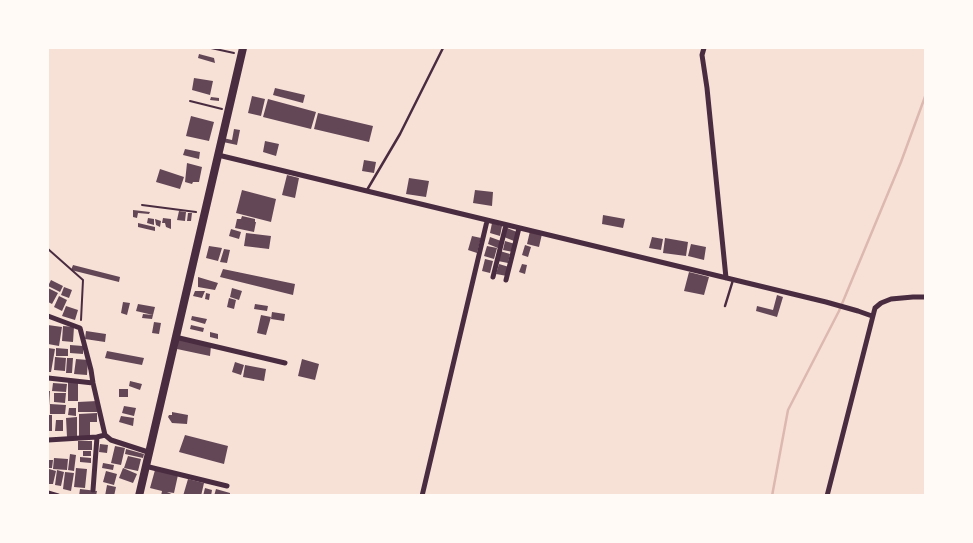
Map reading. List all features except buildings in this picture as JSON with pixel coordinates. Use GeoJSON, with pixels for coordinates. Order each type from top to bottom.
{"type":"FeatureCollection","features":[{"type":"Feature","properties":{"kind":"main road"},"geometry":{"type":"LineString","coordinates":[[139,496],[242,51]]}},
{"type":"Feature","properties":{"kind":"street"},"geometry":{"type":"LineString","coordinates":[[704,48],[702,55],[730,279]]}},
{"type":"Feature","properties":{"kind":"street"},"geometry":{"type":"LineString","coordinates":[[218,155],[826,302],[872,316]]}},
{"type":"Feature","properties":{"kind":"street"},"geometry":{"type":"LineString","coordinates":[[422,496],[487,220]]}},
{"type":"Feature","properties":{"kind":"street"},"geometry":{"type":"LineString","coordinates":[[493,276],[506,225]]}},
{"type":"Feature","properties":{"kind":"street"},"geometry":{"type":"LineString","coordinates":[[506,280],[520,228]]}},
{"type":"Feature","properties":{"kind":"street"},"geometry":{"type":"LineString","coordinates":[[827,496],[875,308],[886,301],[901,297],[926,298]]}},
{"type":"Feature","properties":{"kind":"street"},"geometry":{"type":"LineString","coordinates":[[48,316],[80,328],[105,435],[111,440],[148,452]]}},
{"type":"Feature","properties":{"kind":"street"},"geometry":{"type":"LineString","coordinates":[[175,337],[285,363]]}},
{"type":"Feature","properties":{"kind":"street"},"geometry":{"type":"LineString","coordinates":[[48,378],[92,383]]}},
{"type":"Feature","properties":{"kind":"street"},"geometry":{"type":"LineString","coordinates":[[48,440],[105,435]]}},
{"type":"Feature","properties":{"kind":"street"},"geometry":{"type":"LineString","coordinates":[[93,490],[97,437]]}},
{"type":"Feature","properties":{"kind":"street"},"geometry":{"type":"LineString","coordinates":[[145,466],[227,486]]}},
{"type":"Feature","properties":{"kind":"street"},"geometry":{"type":"LineString","coordinates":[[48,493],[58,496]]}},
{"type":"Feature","properties":{"kind":"lane"},"geometry":{"type":"LineString","coordinates":[[366,191],[400,134],[443,48]]}},
{"type":"Feature","properties":{"kind":"lane"},"geometry":{"type":"LineString","coordinates":[[725,306],[730,279]]}},
{"type":"Feature","properties":{"kind":"path"},"geometry":{"type":"LineString","coordinates":[[211,48],[242,51]]}},
{"type":"Feature","properties":{"kind":"path"},"geometry":{"type":"LineString","coordinates":[[190,101],[229,110]]}},
{"type":"Feature","properties":{"kind":"path"},"geometry":{"type":"LineString","coordinates":[[142,205],[205,214]]}},
{"type":"Feature","properties":{"kind":"path"},"geometry":{"type":"LineString","coordinates":[[48,249],[83,280],[80,328]]}},
{"type":"Feature","properties":{"kind":"waterway"},"geometry":{"type":"LineString","coordinates":[[772,496],[788,410],[839,311],[901,162],[926,94]]}}]}
